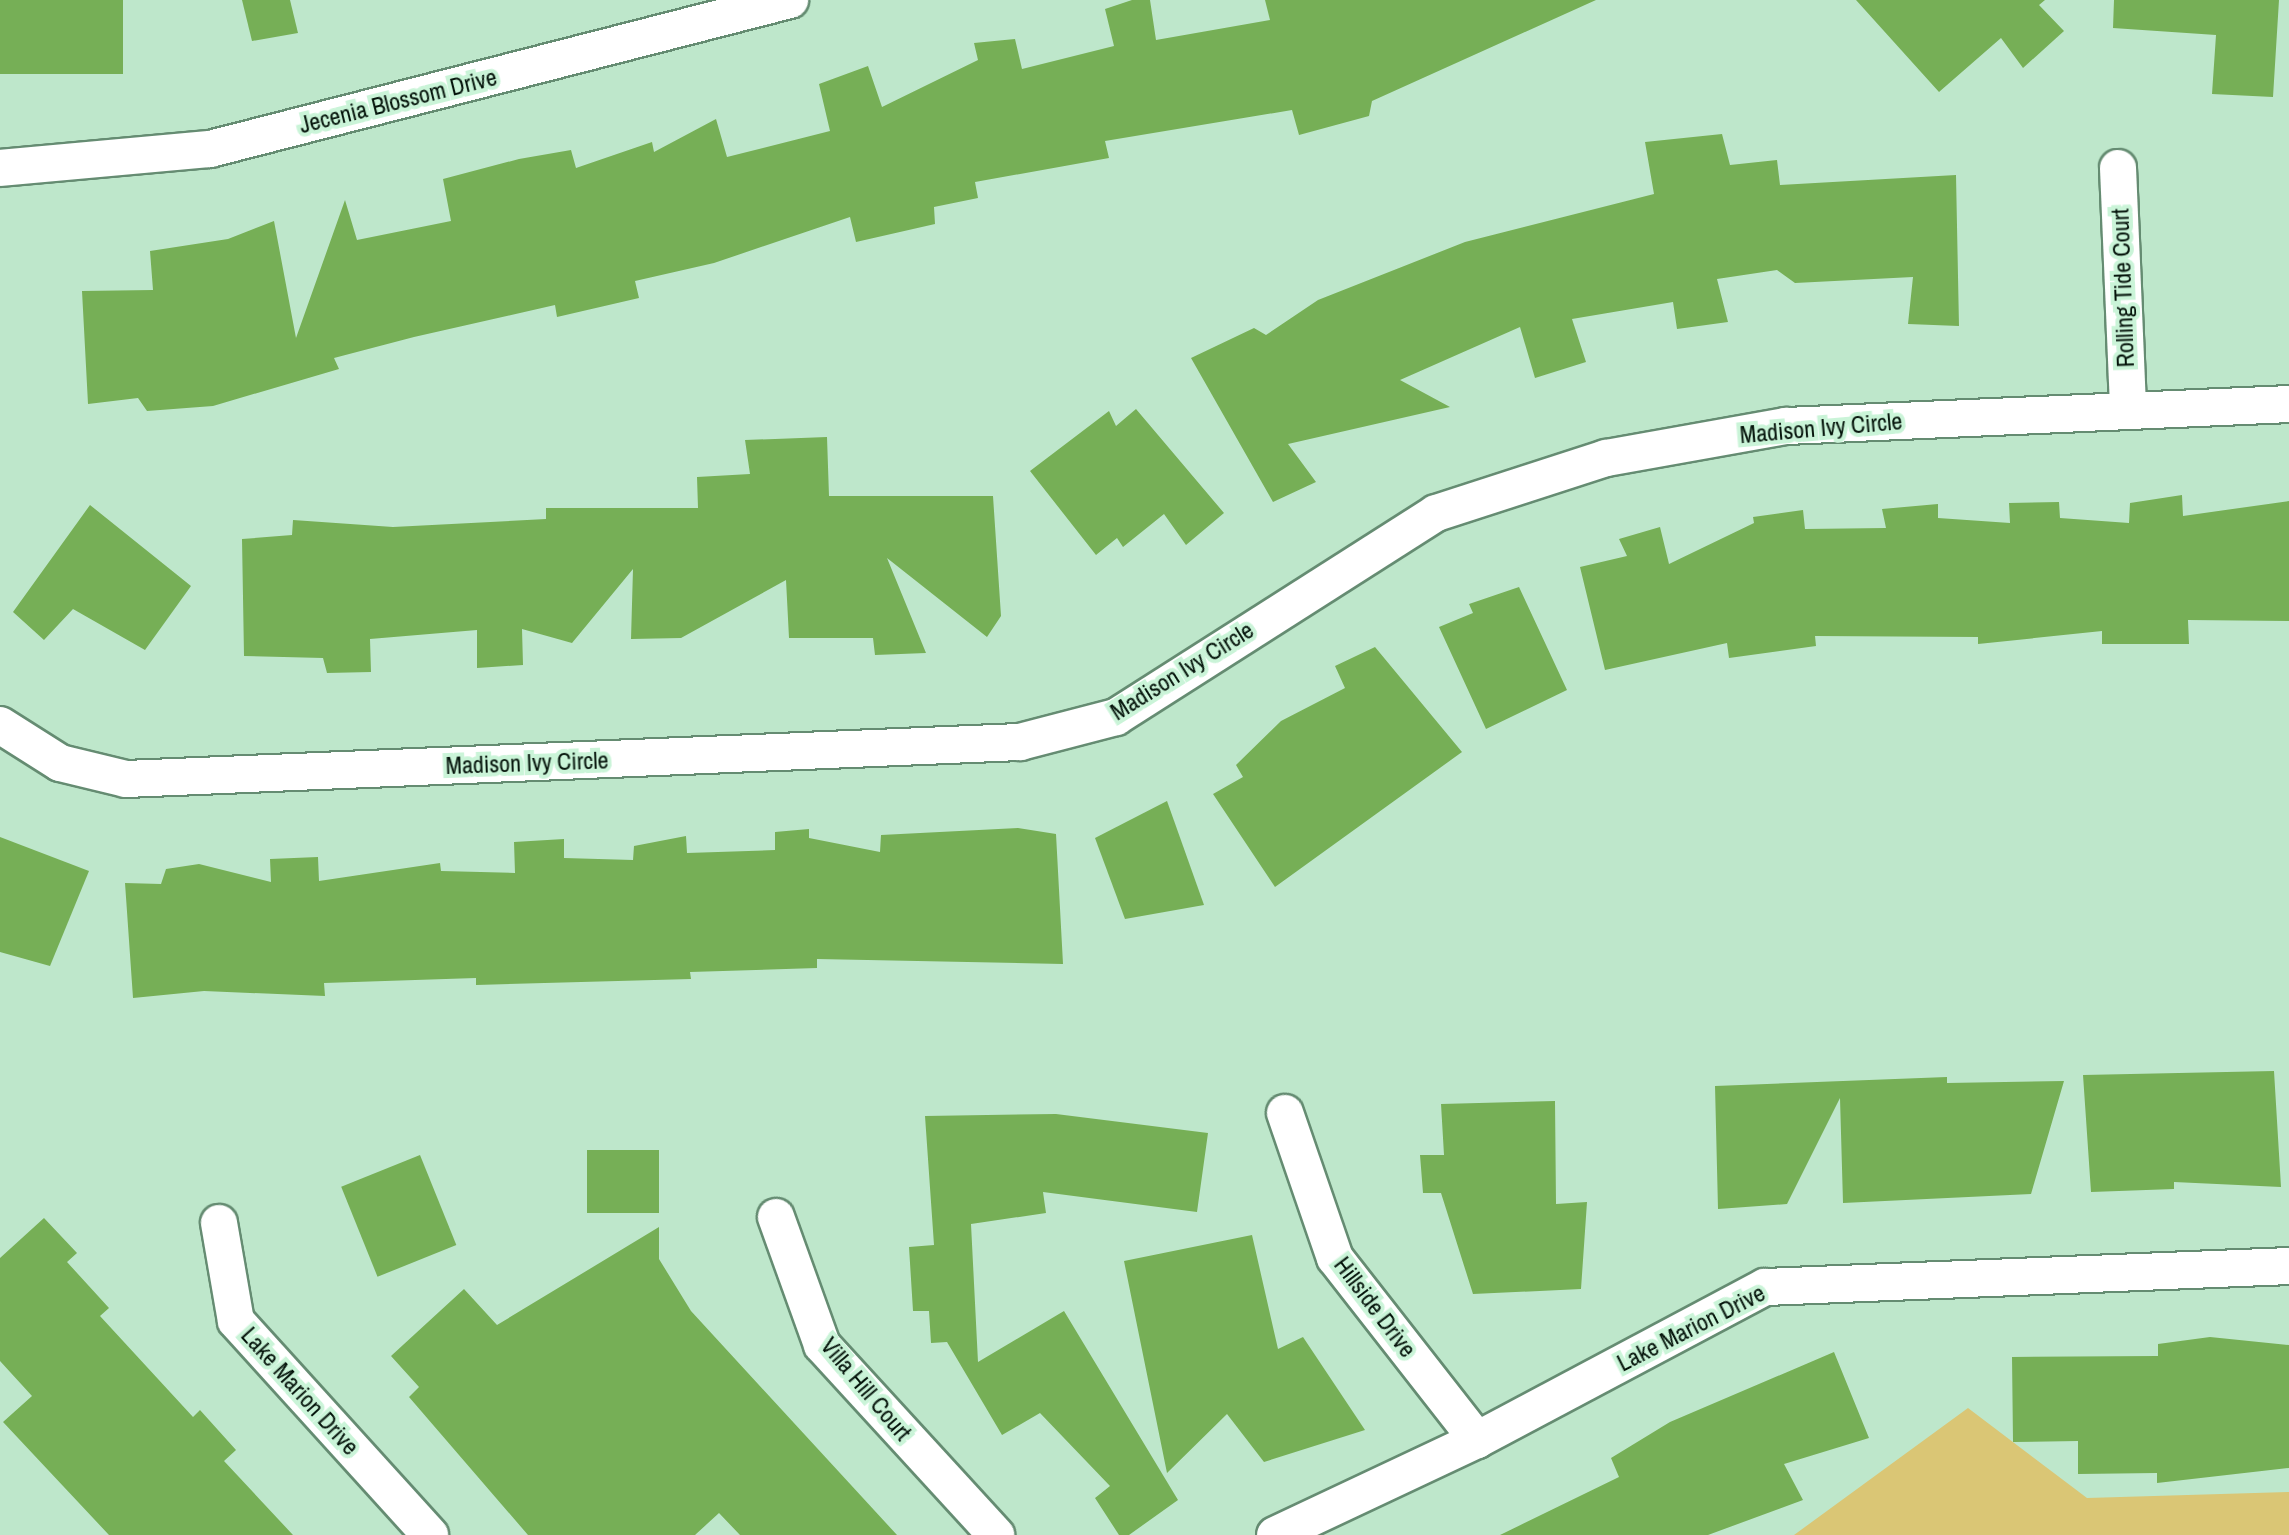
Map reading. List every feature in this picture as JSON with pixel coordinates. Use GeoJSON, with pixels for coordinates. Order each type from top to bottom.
{"type":"FeatureCollection","features":[{"type":"Feature","properties":{"kind":"street","name":"Jecenia Blossom Drive"},"geometry":{"type":"LineString","coordinates":[[0,168],[210,149],[790,0]]}},
{"type":"Feature","properties":{"kind":"street","name":"Rolling Tide Court"},"geometry":{"type":"LineString","coordinates":[[2118,168],[2128,409]]}},
{"type":"Feature","properties":{"kind":"street","name":"Madison Ivy Circle"},"geometry":{"type":"LineString","coordinates":[[0,725],[60,763],[126,779],[1020,742],[1116,717],[1436,513],[1606,458],[1786,426],[2289,404]]}},
{"type":"Feature","properties":{"kind":"street","name":"Hillside Drive"},"geometry":{"type":"LineString","coordinates":[[1285,1113],[1335,1258],[1477,1440]]}},
{"type":"Feature","properties":{"kind":"street","name":"Villa Hill Court"},"geometry":{"type":"LineString","coordinates":[[776,1217],[822,1345],[996,1535]]}},
{"type":"Feature","properties":{"kind":"street","name":"Lake Marion Drive"},"geometry":{"type":"LineString","coordinates":[[219,1223],[236,1321],[430,1535]]}},
{"type":"Feature","properties":{"kind":"street","name":"Lake Marion Drive"},"geometry":{"type":"LineString","coordinates":[[1275,1535],[1477,1440],[1765,1287],[2289,1266]]}},
{"type":"Feature","properties":{"kind":"shaded area"},"geometry":{"type":"Polygon","coordinates":[[[1968,1408],[2087,1498],[2289,1492],[2289,1535],[1794,1535],[1968,1408]]]}},
{"type":"Feature","properties":{"kind":"building"},"geometry":{"type":"Polygon","coordinates":[[[0,0],[123,0],[123,74],[0,74],[0,0]]]}},
{"type":"Feature","properties":{"kind":"building"},"geometry":{"type":"Polygon","coordinates":[[[242,0],[290,0],[298,33],[252,41],[242,0]]]}},
{"type":"Feature","properties":{"kind":"building"},"geometry":{"type":"Polygon","coordinates":[[[1132,0],[1150,0],[1156,40],[1270,20],[1265,0],[1596,0],[1372,101],[1369,116],[1299,135],[1292,110],[1105,141],[1109,158],[975,182],[978,198],[934,207],[935,224],[856,242],[850,217],[714,263],[635,281],[639,298],[557,317],[555,305],[414,337],[334,358],[339,369],[213,406],[147,411],[138,398],[88,404],[82,291],[153,290],[150,251],[228,239],[274,221],[296,338],[345,200],[357,240],[451,221],[443,179],[519,159],[571,150],[576,168],[652,142],[654,152],[716,119],[727,157],[830,131],[819,84],[868,66],[882,107],[978,60],[974,43],[1015,39],[1022,69],[1114,46],[1105,9],[1132,0]]]}},
{"type":"Feature","properties":{"kind":"building"},"geometry":{"type":"Polygon","coordinates":[[[1856,0],[2045,0],[2039,5],[2064,31],[2023,68],[2001,38],[1939,92],[1856,0]]]}},
{"type":"Feature","properties":{"kind":"building"},"geometry":{"type":"Polygon","coordinates":[[[2114,0],[2279,0],[2273,97],[2212,94],[2216,35],[2113,28],[2114,0]]]}},
{"type":"Feature","properties":{"kind":"building"},"geometry":{"type":"Polygon","coordinates":[[[1722,134],[1730,165],[1777,160],[1780,185],[1956,175],[1959,326],[1908,324],[1913,277],[1795,283],[1777,270],[1717,279],[1728,322],[1677,329],[1673,302],[1572,319],[1586,362],[1535,378],[1520,327],[1400,380],[1450,407],[1288,444],[1316,482],[1273,502],[1191,358],[1254,328],[1266,335],[1318,300],[1465,242],[1654,194],[1645,142],[1722,134]]]}},
{"type":"Feature","properties":{"kind":"building"},"geometry":{"type":"Polygon","coordinates":[[[1136,409],[1224,513],[1186,545],[1164,514],[1123,547],[1117,538],[1096,555],[1030,471],[1109,411],[1116,426],[1136,409]]]}},
{"type":"Feature","properties":{"kind":"building"},"geometry":{"type":"Polygon","coordinates":[[[827,437],[829,496],[993,496],[1001,616],[987,637],[887,558],[926,653],[875,655],[873,638],[789,638],[786,580],[681,638],[631,639],[633,569],[572,643],[522,629],[523,665],[477,668],[477,630],[370,639],[371,672],[327,673],[323,658],[244,656],[242,539],[292,535],[293,520],[393,527],[546,519],[546,508],[698,508],[697,477],[750,474],[745,440],[827,437]]]}},
{"type":"Feature","properties":{"kind":"building"},"geometry":{"type":"Polygon","coordinates":[[[2182,495],[2183,516],[2289,501],[2289,621],[2188,620],[2189,644],[2102,644],[2102,631],[1978,644],[1978,637],[1815,636],[1816,646],[1729,658],[1727,643],[1605,670],[1580,567],[1627,556],[1619,539],[1660,527],[1669,564],[1754,523],[1753,517],[1803,510],[1805,529],[1886,528],[1882,509],[1938,504],[1938,518],[2010,523],[2009,503],[2059,502],[2060,518],[2129,523],[2130,503],[2182,495]]]}},
{"type":"Feature","properties":{"kind":"building"},"geometry":{"type":"Polygon","coordinates":[[[90,505],[191,586],[145,650],[73,609],[44,640],[13,612],[90,505]]]}},
{"type":"Feature","properties":{"kind":"building"},"geometry":{"type":"Polygon","coordinates":[[[1519,587],[1567,690],[1486,729],[1439,627],[1473,613],[1469,604],[1519,587]]]}},
{"type":"Feature","properties":{"kind":"building"},"geometry":{"type":"Polygon","coordinates":[[[1375,647],[1462,752],[1275,887],[1213,794],[1243,777],[1236,765],[1281,721],[1345,688],[1335,666],[1375,647]]]}},
{"type":"Feature","properties":{"kind":"building"},"geometry":{"type":"Polygon","coordinates":[[[1167,801],[1204,905],[1125,919],[1095,838],[1167,801]]]}},
{"type":"Feature","properties":{"kind":"building"},"geometry":{"type":"Polygon","coordinates":[[[1018,828],[1056,834],[1063,964],[817,959],[817,968],[690,972],[691,979],[476,985],[476,978],[324,983],[325,996],[204,991],[133,998],[125,883],[161,884],[166,869],[199,864],[271,882],[270,859],[318,857],[319,881],[440,863],[441,871],[515,873],[514,842],[564,839],[564,858],[633,860],[634,846],[686,836],[687,853],[775,850],[775,832],[809,829],[809,838],[880,852],[881,835],[1018,828]]]}},
{"type":"Feature","properties":{"kind":"building"},"geometry":{"type":"Polygon","coordinates":[[[0,837],[89,871],[50,966],[0,952],[0,837]]]}},
{"type":"Feature","properties":{"kind":"building"},"geometry":{"type":"Polygon","coordinates":[[[2274,1071],[2281,1187],[2174,1182],[2174,1189],[2091,1192],[2083,1075],[2274,1071]]]}},
{"type":"Feature","properties":{"kind":"building"},"geometry":{"type":"Polygon","coordinates":[[[1947,1077],[1947,1083],[2064,1081],[2031,1194],[1843,1203],[1840,1098],[1787,1204],[1718,1209],[1715,1086],[1947,1077]]]}},
{"type":"Feature","properties":{"kind":"building"},"geometry":{"type":"Polygon","coordinates":[[[1555,1101],[1556,1204],[1587,1202],[1581,1289],[1473,1294],[1441,1193],[1423,1193],[1420,1155],[1444,1155],[1441,1104],[1555,1101]]]}},
{"type":"Feature","properties":{"kind":"building"},"geometry":{"type":"Polygon","coordinates":[[[1056,1114],[1208,1133],[1197,1212],[1043,1192],[1046,1213],[971,1224],[978,1362],[1064,1311],[1178,1500],[1129,1535],[1119,1535],[1095,1498],[1110,1486],[1040,1413],[1002,1435],[947,1342],[931,1343],[929,1311],[913,1311],[909,1247],[934,1245],[925,1116],[1056,1114]]]}},
{"type":"Feature","properties":{"kind":"building"},"geometry":{"type":"Polygon","coordinates":[[[587,1150],[659,1150],[659,1213],[587,1213],[587,1150]]]}},
{"type":"Feature","properties":{"kind":"building"},"geometry":{"type":"Polygon","coordinates":[[[420,1155],[456,1245],[378,1277],[341,1187],[420,1155]]]}},
{"type":"Feature","properties":{"kind":"building"},"geometry":{"type":"Polygon","coordinates":[[[44,1218],[77,1253],[67,1262],[109,1308],[100,1316],[193,1417],[200,1410],[236,1450],[224,1461],[293,1535],[109,1535],[3,1422],[32,1396],[0,1361],[0,1258],[44,1218]]]}},
{"type":"Feature","properties":{"kind":"building"},"geometry":{"type":"Polygon","coordinates":[[[659,1227],[659,1259],[691,1311],[897,1535],[740,1535],[719,1513],[695,1535],[528,1535],[409,1397],[419,1387],[391,1356],[464,1289],[497,1325],[659,1227]]]}},
{"type":"Feature","properties":{"kind":"building"},"geometry":{"type":"Polygon","coordinates":[[[1252,1235],[1278,1349],[1303,1337],[1365,1430],[1264,1462],[1227,1414],[1167,1473],[1124,1261],[1252,1235]]]}},
{"type":"Feature","properties":{"kind":"building"},"geometry":{"type":"Polygon","coordinates":[[[2210,1337],[2289,1345],[2289,1468],[2157,1483],[2157,1473],[2078,1474],[2078,1441],[2013,1442],[2012,1357],[2158,1356],[2158,1344],[2210,1337]]]}},
{"type":"Feature","properties":{"kind":"building"},"geometry":{"type":"Polygon","coordinates":[[[1834,1352],[1869,1438],[1784,1464],[1803,1500],[1708,1535],[1500,1535],[1619,1477],[1611,1458],[1670,1422],[1834,1352]]]}}]}
